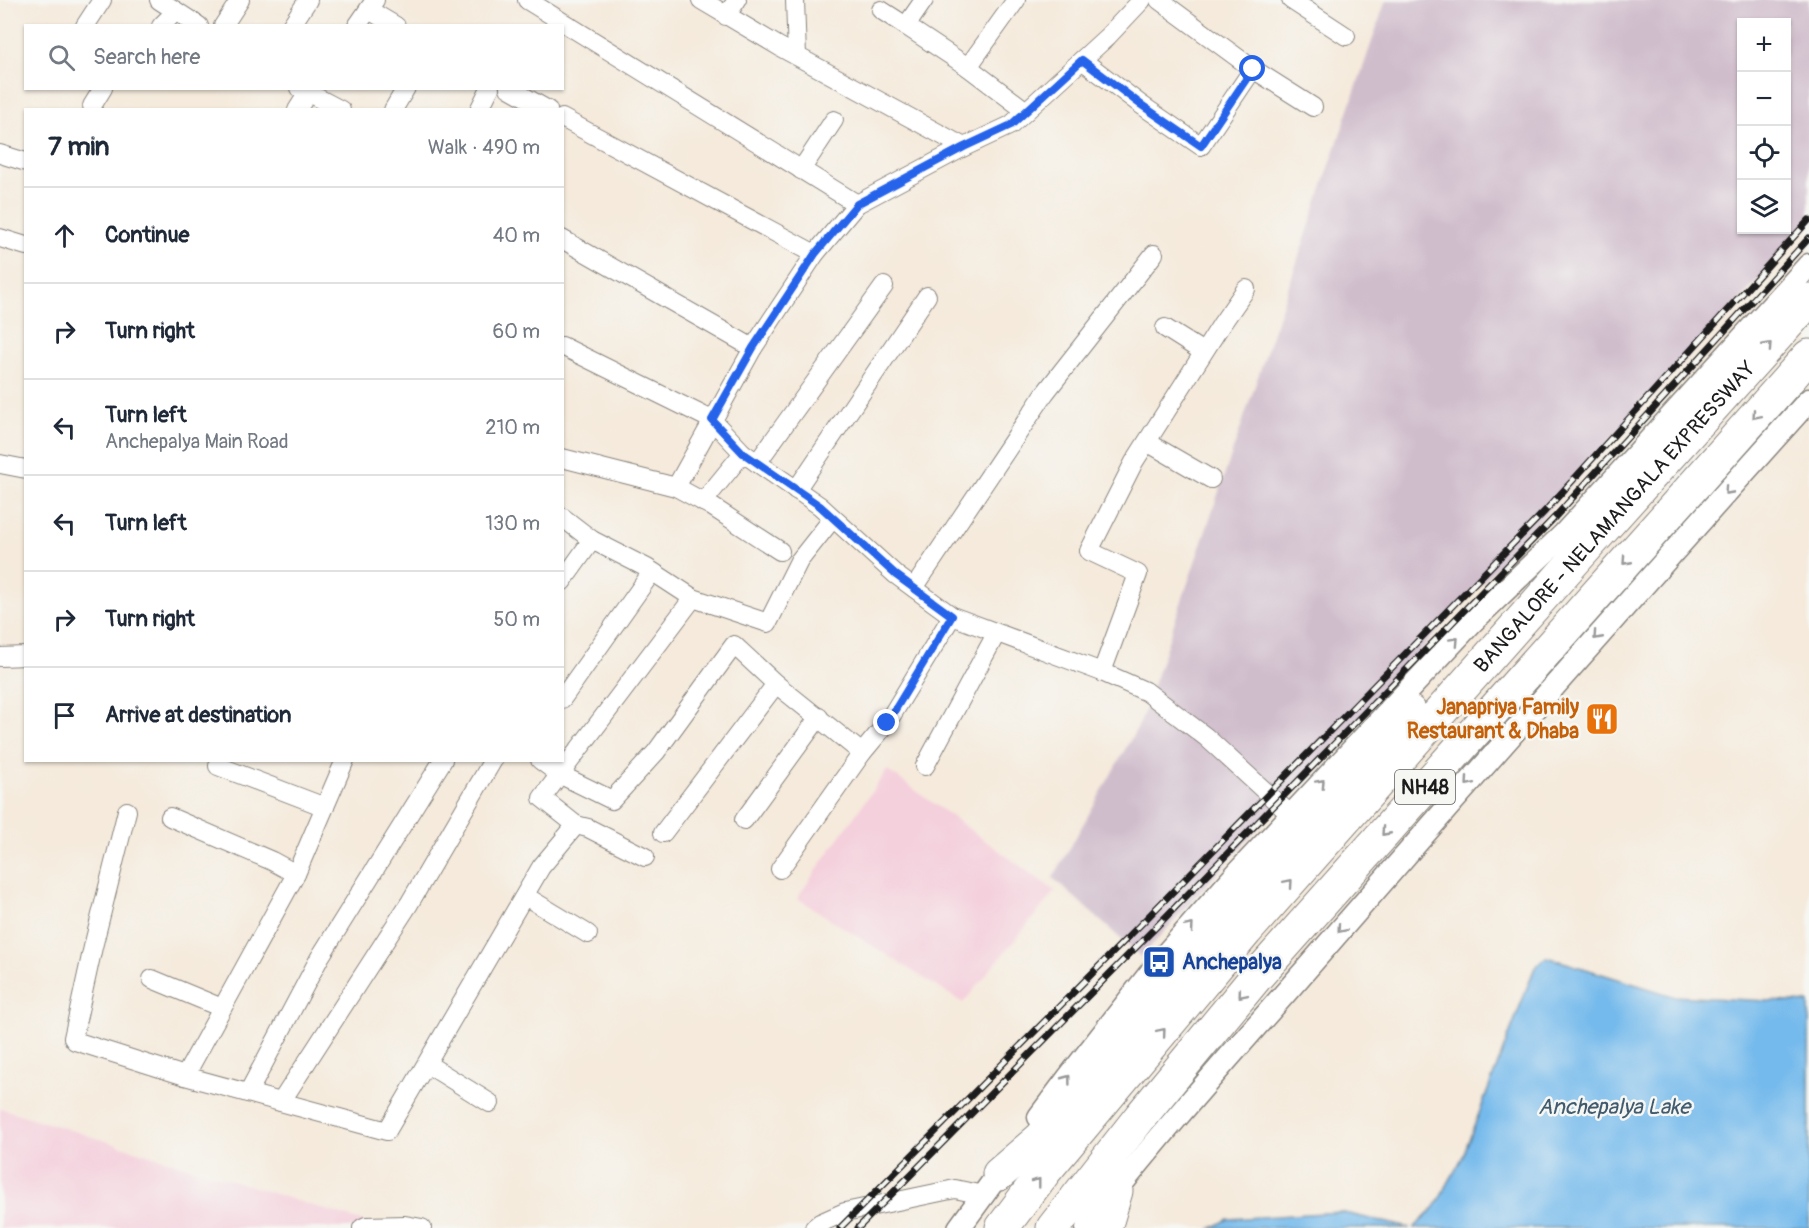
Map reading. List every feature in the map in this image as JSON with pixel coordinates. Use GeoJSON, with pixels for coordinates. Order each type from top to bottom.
{"type":"FeatureCollection","features":[{"type":"Feature","properties":{"kind":"highway","name":"BANGALORE - NELAMANGALA EXPRESSWAY"},"geometry":{"type":"LineString","coordinates":[[1002,1228],[1045,1171],[1246,931],[1809,300]]}},
{"type":"Feature","properties":{"kind":"highway","name":"BANGALORE - NELAMANGALA EXPRESSWAY"},"geometry":{"type":"LineString","coordinates":[[1053,1228],[1256,976],[1809,356]]}},
{"type":"Feature","properties":{"kind":"highway"},"geometry":{"type":"LineString","coordinates":[[991,1184],[1041,1138],[1184,966],[1445,673],[1575,560]]}},
{"type":"Feature","properties":{"kind":"highway"},"geometry":{"type":"LineString","coordinates":[[1105,1228],[1116,1191]]}},
{"type":"Feature","properties":{"kind":"street"},"geometry":{"type":"LineString","coordinates":[[86,24],[102,0]]}},
{"type":"Feature","properties":{"kind":"street"},"geometry":{"type":"LineString","coordinates":[[159,0],[196,24]]}},
{"type":"Feature","properties":{"kind":"street"},"geometry":{"type":"LineString","coordinates":[[224,24],[240,0]]}},
{"type":"Feature","properties":{"kind":"street"},"geometry":{"type":"LineString","coordinates":[[292,24],[308,0]]}},
{"type":"Feature","properties":{"kind":"street"},"geometry":{"type":"LineString","coordinates":[[701,0],[964,147]]}},
{"type":"Feature","properties":{"kind":"street"},"geometry":{"type":"LineString","coordinates":[[726,16],[737,0]]}},
{"type":"Feature","properties":{"kind":"street"},"geometry":{"type":"LineString","coordinates":[[795,0],[798,56]]}},
{"type":"Feature","properties":{"kind":"street"},"geometry":{"type":"LineString","coordinates":[[906,26],[924,0]]}},
{"type":"Feature","properties":{"kind":"street"},"geometry":{"type":"LineString","coordinates":[[968,67],[1016,0]]}},
{"type":"Feature","properties":{"kind":"street"},"geometry":{"type":"LineString","coordinates":[[676,487],[753,348],[815,254],[857,204],[964,147],[1011,125],[1108,36],[1142,0]]}},
{"type":"Feature","properties":{"kind":"street"},"geometry":{"type":"LineString","coordinates":[[1159,0],[1253,69],[1313,107]]}},
{"type":"Feature","properties":{"kind":"street"},"geometry":{"type":"LineString","coordinates":[[1291,0],[1346,36]]}},
{"type":"Feature","properties":{"kind":"street"},"geometry":{"type":"LineString","coordinates":[[538,3],[857,204]]}},
{"type":"Feature","properties":{"kind":"street"},"geometry":{"type":"LineString","coordinates":[[358,24],[372,5],[394,24]]}},
{"type":"Feature","properties":{"kind":"street"},"geometry":{"type":"LineString","coordinates":[[163,24],[176,10]]}},
{"type":"Feature","properties":{"kind":"street"},"geometry":{"type":"LineString","coordinates":[[881,10],[968,67],[1026,111]]}},
{"type":"Feature","properties":{"kind":"street"},"geometry":{"type":"LineString","coordinates":[[1082,60],[1201,146],[1253,69]]}},
{"type":"Feature","properties":{"kind":"street"},"geometry":{"type":"LineString","coordinates":[[94,108],[102,90]]}},
{"type":"Feature","properties":{"kind":"street"},"geometry":{"type":"LineString","coordinates":[[298,108],[306,90],[338,108]]}},
{"type":"Feature","properties":{"kind":"street"},"geometry":{"type":"LineString","coordinates":[[394,108],[405,90]]}},
{"type":"Feature","properties":{"kind":"street"},"geometry":{"type":"LineString","coordinates":[[480,108],[489,90]]}},
{"type":"Feature","properties":{"kind":"street"},"geometry":{"type":"LineString","coordinates":[[513,90],[544,108]]}},
{"type":"Feature","properties":{"kind":"street"},"geometry":{"type":"LineString","coordinates":[[564,119],[815,254]]}},
{"type":"Feature","properties":{"kind":"street"},"geometry":{"type":"LineString","coordinates":[[801,170],[834,120]]}},
{"type":"Feature","properties":{"kind":"street"},"geometry":{"type":"LineString","coordinates":[[0,154],[24,161]]}},
{"type":"Feature","properties":{"kind":"street"},"geometry":{"type":"LineString","coordinates":[[0,238],[24,245]]}},
{"type":"Feature","properties":{"kind":"street"},"geometry":{"type":"LineString","coordinates":[[564,240],[753,348]]}},
{"type":"Feature","properties":{"kind":"street"},"geometry":{"type":"LineString","coordinates":[[914,588],[1045,393],[1154,254]]}},
{"type":"Feature","properties":{"kind":"street"},"geometry":{"type":"LineString","coordinates":[[959,1228],[1069,1077],[1159,962],[1239,871],[1472,622],[1564,534],[1809,265]]}},
{"type":"Feature","properties":{"kind":"street"},"geometry":{"type":"LineString","coordinates":[[703,502],[750,458],[884,286]]}},
{"type":"Feature","properties":{"kind":"street"},"geometry":{"type":"LineString","coordinates":[[1102,672],[1138,574],[1089,551],[1134,462],[1203,352],[1246,290]]}},
{"type":"Feature","properties":{"kind":"street"},"geometry":{"type":"LineString","coordinates":[[796,490],[927,296]]}},
{"type":"Feature","properties":{"kind":"street"},"geometry":{"type":"LineString","coordinates":[[1165,328],[1203,352]]}},
{"type":"Feature","properties":{"kind":"street"},"geometry":{"type":"LineString","coordinates":[[564,347],[712,420],[750,458],[833,518],[896,575],[952,616],[1102,672],[1147,692],[1206,737],[1291,815]]}},
{"type":"Feature","properties":{"kind":"street"},"geometry":{"type":"LineString","coordinates":[[1087,1228],[1116,1191],[1563,674],[1809,400]]}},
{"type":"Feature","properties":{"kind":"street"},"geometry":{"type":"LineString","coordinates":[[1147,442],[1211,479]]}},
{"type":"Feature","properties":{"kind":"street"},"geometry":{"type":"LineString","coordinates":[[564,459],[676,487],[780,551]]}},
{"type":"Feature","properties":{"kind":"street"},"geometry":{"type":"LineString","coordinates":[[0,464],[24,469]]}},
{"type":"Feature","properties":{"kind":"street"},"geometry":{"type":"LineString","coordinates":[[564,519],[592,540],[652,572],[693,598],[768,623],[799,561],[833,518]]}},
{"type":"Feature","properties":{"kind":"street"},"geometry":{"type":"LineString","coordinates":[[564,579],[592,540]]}},
{"type":"Feature","properties":{"kind":"street"},"geometry":{"type":"LineString","coordinates":[[564,696],[652,572]]}},
{"type":"Feature","properties":{"kind":"street"},"geometry":{"type":"LineString","coordinates":[[645,857],[588,828],[576,825],[542,798],[693,598]]}},
{"type":"Feature","properties":{"kind":"street"},"geometry":{"type":"LineString","coordinates":[[780,869],[862,753],[887,723],[952,616]]}},
{"type":"Feature","properties":{"kind":"street"},"geometry":{"type":"LineString","coordinates":[[925,766],[996,634]]}},
{"type":"Feature","properties":{"kind":"street"},"geometry":{"type":"LineString","coordinates":[[543,762],[559,774],[612,800],[656,752],[735,645],[776,684],[862,753]]}},
{"type":"Feature","properties":{"kind":"street"},"geometry":{"type":"LineString","coordinates":[[0,657],[24,656]]}},
{"type":"Feature","properties":{"kind":"street"},"geometry":{"type":"LineString","coordinates":[[663,833],[776,684]]}},
{"type":"Feature","properties":{"kind":"street"},"geometry":{"type":"LineString","coordinates":[[744,820],[819,717]]}},
{"type":"Feature","properties":{"kind":"street"},"geometry":{"type":"LineString","coordinates":[[185,1076],[296,874],[344,762]]}},
{"type":"Feature","properties":{"kind":"street"},"geometry":{"type":"LineString","coordinates":[[248,1093],[320,957],[442,762]]}},
{"type":"Feature","properties":{"kind":"street"},"geometry":{"type":"LineString","coordinates":[[281,1102],[409,904],[493,762]]}},
{"type":"Feature","properties":{"kind":"street"},"geometry":{"type":"LineString","coordinates":[[218,766],[325,807]]}},
{"type":"Feature","properties":{"kind":"street"},"geometry":{"type":"LineString","coordinates":[[127,811],[93,947],[73,1038],[75,1041],[185,1076],[387,1131],[541,867],[576,825]]}},
{"type":"Feature","properties":{"kind":"street"},"geometry":{"type":"LineString","coordinates":[[170,817],[272,861],[296,874]]}},
{"type":"Feature","properties":{"kind":"street"},"geometry":{"type":"LineString","coordinates":[[525,896],[588,934]]}},
{"type":"Feature","properties":{"kind":"street"},"geometry":{"type":"LineString","coordinates":[[152,979],[222,1008]]}},
{"type":"Feature","properties":{"kind":"street"},"geometry":{"type":"LineString","coordinates":[[427,1064],[490,1103]]}},
{"type":"Feature","properties":{"kind":"street"},"geometry":{"type":"LineString","coordinates":[[814,1228],[845,1212],[955,1189],[991,1184]]}},
{"type":"Feature","properties":{"kind":"street"},"geometry":{"type":"LineString","coordinates":[[362,1228],[405,1225],[422,1228]]}},
{"type":"Feature","properties":{"kind":"shaded area"},"geometry":{"type":"Polygon","coordinates":[[[1386,0],[1809,0],[1809,224],[1141,957],[1053,878],[1141,721],[1386,0]]]}},
{"type":"Feature","properties":{"kind":"shaded area"},"geometry":{"type":"Polygon","coordinates":[[[887,770],[1055,891],[963,1003],[797,898],[887,770]]]}},
{"type":"Feature","properties":{"kind":"shaded area"},"geometry":{"type":"Polygon","coordinates":[[[0,1108],[384,1228],[0,1228],[0,1108]]]}},
{"type":"Feature","properties":{"kind":"water","name":"Anchepalya Lake"},"geometry":{"type":"Polygon","coordinates":[[[1547,957],[1673,996],[1809,1003],[1809,1228],[1414,1228],[1435,1207],[1462,1158],[1535,967],[1547,957]]]}},
{"type":"Feature","properties":{"kind":"water"},"geometry":{"type":"Polygon","coordinates":[[[1340,1212],[1410,1228],[1212,1228],[1228,1219],[1340,1212]]]}},
{"type":"Feature","properties":{"kind":"railway"},"geometry":{"type":"LineString","coordinates":[[840,1228],[1545,511],[1809,220]]}},
{"type":"Feature","properties":{"kind":"railway"},"geometry":{"type":"LineString","coordinates":[[858,1228],[1156,927],[1555,517],[1809,238]]}},
{"type":"Feature","properties":{"kind":"place","name":"Janapriya Family Restaurant & Dhaba"},"geometry":{"type":"Point","coordinates":[1602,719]}},
{"type":"Feature","properties":{"kind":"place","name":"Anchepalya"},"geometry":{"type":"Point","coordinates":[1159,962]}},
{"type":"Feature","properties":{"kind":"route"},"geometry":{"type":"LineString","coordinates":[[887,723],[952,616],[896,575],[820,506],[743,453],[712,420],[753,348],[815,254],[857,204],[964,147],[1011,125],[1082,60],[1201,146],[1253,69]]}}]}
